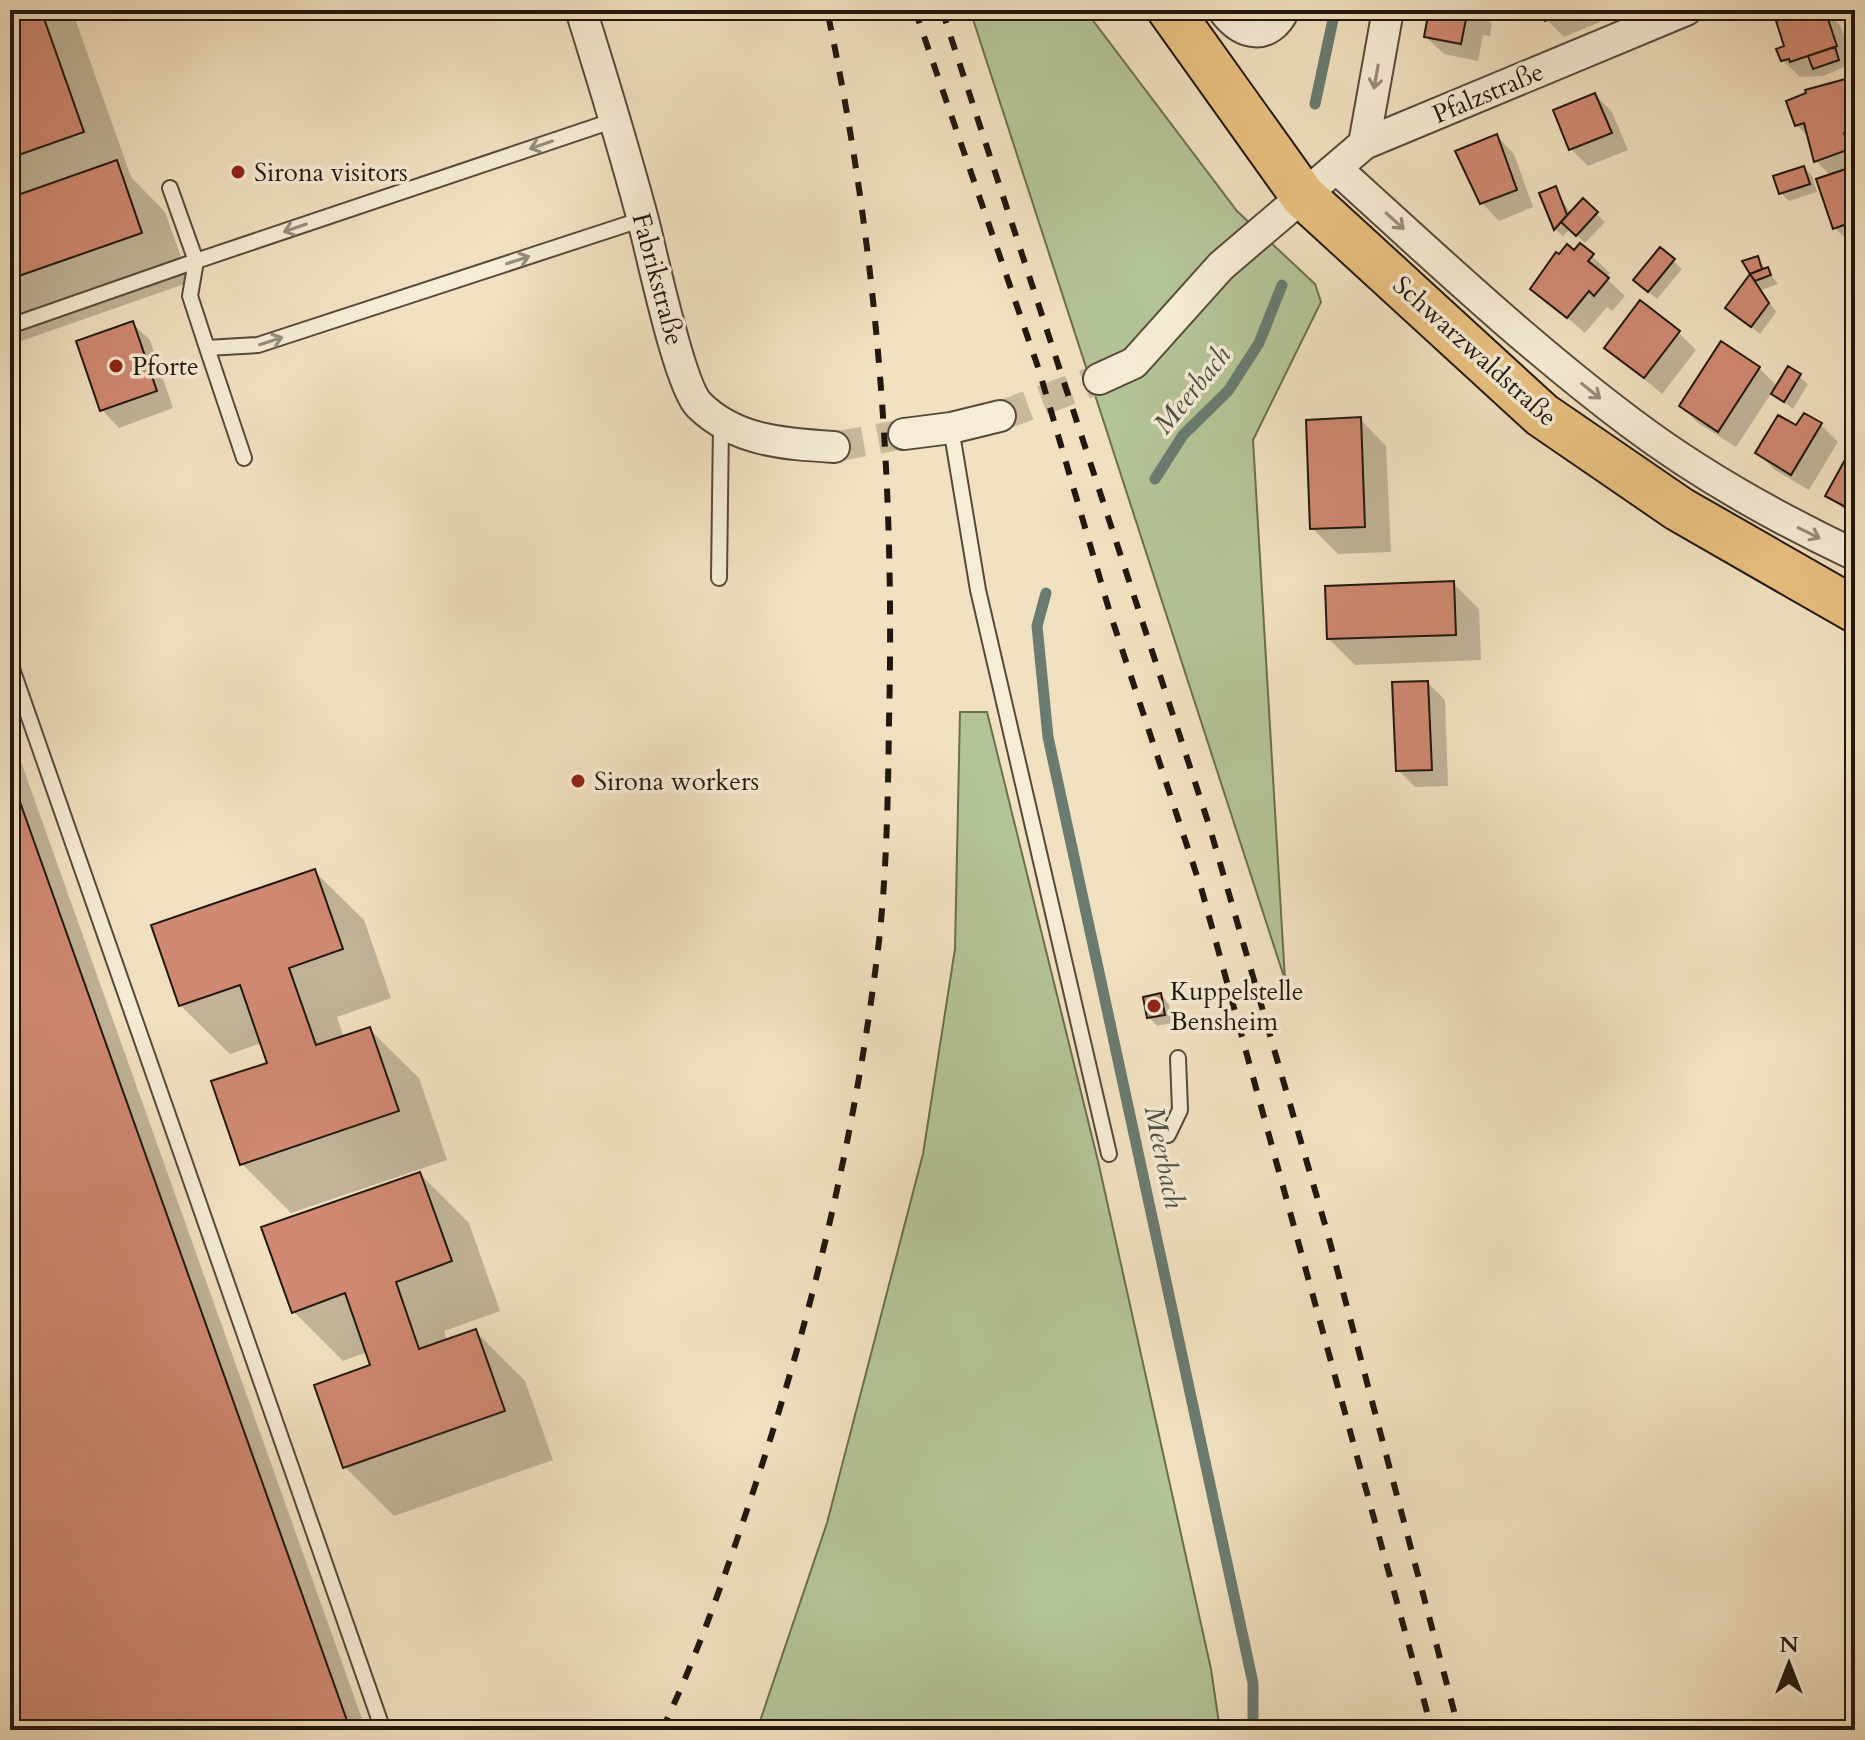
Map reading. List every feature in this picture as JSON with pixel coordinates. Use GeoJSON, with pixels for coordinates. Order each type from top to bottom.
{"type":"FeatureCollection","features":[{"type":"Feature","properties":{"kind":"main road","name":"Schwarzwaldstraße"},"geometry":{"type":"LineString","coordinates":[[1170,10],[1303,196],[1542,415],[1679,509],[1855,610]]}},
{"type":"Feature","properties":{"kind":"street","name":"Fabrikstraße"},"geometry":{"type":"LineString","coordinates":[[581,10],[643,219],[680,363],[696,402],[721,424],[774,444],[834,447]]}},
{"type":"Feature","properties":{"kind":"street"},"geometry":{"type":"LineString","coordinates":[[1223,10],[1231,21],[1250,32],[1276,21]]}},
{"type":"Feature","properties":{"kind":"street"},"geometry":{"type":"LineString","coordinates":[[1364,144],[1388,10]]}},
{"type":"Feature","properties":{"kind":"street","name":"Pfalzstraße"},"geometry":{"type":"LineString","coordinates":[[1303,196],[1364,144],[1686,10]]}},
{"type":"Feature","properties":{"kind":"street","name":"Schwarzwaldstraße"},"geometry":{"type":"LineString","coordinates":[[1337,169],[1512,328],[1632,424],[1777,518],[1855,555]]}},
{"type":"Feature","properties":{"kind":"street"},"geometry":{"type":"LineString","coordinates":[[1099,379],[1134,363],[1221,266],[1303,196]]}},
{"type":"Feature","properties":{"kind":"street"},"geometry":{"type":"LineString","coordinates":[[904,434],[951,428],[1000,416]]}},
{"type":"Feature","properties":{"kind":"lane"},"geometry":{"type":"LineString","coordinates":[[10,326],[615,120]]}},
{"type":"Feature","properties":{"kind":"lane"},"geometry":{"type":"LineString","coordinates":[[170,188],[196,261],[190,296],[244,458]]}},
{"type":"Feature","properties":{"kind":"lane"},"geometry":{"type":"LineString","coordinates":[[207,348],[258,345],[643,219]]}},
{"type":"Feature","properties":{"kind":"lane"},"geometry":{"type":"LineString","coordinates":[[719,578],[721,424]]}},
{"type":"Feature","properties":{"kind":"lane"},"geometry":{"type":"LineString","coordinates":[[951,428],[978,590],[1109,1154]]}},
{"type":"Feature","properties":{"kind":"lane"},"geometry":{"type":"LineString","coordinates":[[10,663],[383,1730]]}},
{"type":"Feature","properties":{"kind":"lane"},"geometry":{"type":"LineString","coordinates":[[1168,1135],[1180,1110],[1178,1058]]}},
{"type":"Feature","properties":{"kind":"green space"},"geometry":{"type":"Polygon","coordinates":[[[970,10],[1085,10],[1237,211],[1315,284],[1321,302],[1253,440],[1285,980],[970,10]]]}},
{"type":"Feature","properties":{"kind":"green space"},"geometry":{"type":"Polygon","coordinates":[[[960,712],[987,712],[1098,1161],[1211,1669],[1220,1730],[757,1730],[827,1523],[923,1154],[955,949],[960,712]]]}},
{"type":"Feature","properties":{"kind":"building"},"geometry":{"type":"Polygon","coordinates":[[[10,10],[41,10],[84,132],[10,158],[10,10]]]}},
{"type":"Feature","properties":{"kind":"building"},"geometry":{"type":"Polygon","coordinates":[[[1429,10],[1475,10],[1473,20],[1466,19],[1461,44],[1424,37],[1429,10]]]}},
{"type":"Feature","properties":{"kind":"building"},"geometry":{"type":"Polygon","coordinates":[[[1540,10],[1571,10],[1545,21],[1540,10]]]}},
{"type":"Feature","properties":{"kind":"building"},"geometry":{"type":"Polygon","coordinates":[[[1809,10],[1825,10],[1837,46],[1790,62],[1789,59],[1781,61],[1776,49],[1784,46],[1776,21],[1809,10]]]}},
{"type":"Feature","properties":{"kind":"building"},"geometry":{"type":"Polygon","coordinates":[[[1835,47],[1839,60],[1813,69],[1808,56],[1835,47]]]}},
{"type":"Feature","properties":{"kind":"building"},"geometry":{"type":"Polygon","coordinates":[[[1849,78],[1855,97],[1855,129],[1844,133],[1850,149],[1814,162],[1804,123],[1795,126],[1786,101],[1806,93],[1805,90],[1849,78]]]}},
{"type":"Feature","properties":{"kind":"building"},"geometry":{"type":"Polygon","coordinates":[[[1595,93],[1612,133],[1569,150],[1553,110],[1595,93]]]}},
{"type":"Feature","properties":{"kind":"building"},"geometry":{"type":"Polygon","coordinates":[[[1497,134],[1517,190],[1480,204],[1455,151],[1497,134]]]}},
{"type":"Feature","properties":{"kind":"building"},"geometry":{"type":"Polygon","coordinates":[[[117,160],[142,233],[10,279],[10,182],[15,196],[117,160]]]}},
{"type":"Feature","properties":{"kind":"building"},"geometry":{"type":"Polygon","coordinates":[[[1804,166],[1810,184],[1779,194],[1773,176],[1804,166]]]}},
{"type":"Feature","properties":{"kind":"building"},"geometry":{"type":"Polygon","coordinates":[[[1855,166],[1855,221],[1833,229],[1816,179],[1855,166]]]}},
{"type":"Feature","properties":{"kind":"building"},"geometry":{"type":"Polygon","coordinates":[[[1556,186],[1567,215],[1554,230],[1539,193],[1556,186]]]}},
{"type":"Feature","properties":{"kind":"building"},"geometry":{"type":"Polygon","coordinates":[[[1583,198],[1598,212],[1576,236],[1561,222],[1583,198]]]}},
{"type":"Feature","properties":{"kind":"building"},"geometry":{"type":"Polygon","coordinates":[[[1580,243],[1594,254],[1588,261],[1609,278],[1594,296],[1589,291],[1567,318],[1530,289],[1556,252],[1559,254],[1567,244],[1574,250],[1580,243]]]}},
{"type":"Feature","properties":{"kind":"building"},"geometry":{"type":"Polygon","coordinates":[[[1660,247],[1675,259],[1648,292],[1633,280],[1660,247]]]}},
{"type":"Feature","properties":{"kind":"building"},"geometry":{"type":"Polygon","coordinates":[[[1758,256],[1762,269],[1750,274],[1742,261],[1758,256]]]}},
{"type":"Feature","properties":{"kind":"building"},"geometry":{"type":"Polygon","coordinates":[[[1768,267],[1771,275],[1755,281],[1750,274],[1768,267]]]}},
{"type":"Feature","properties":{"kind":"building"},"geometry":{"type":"Polygon","coordinates":[[[1750,274],[1769,303],[1751,327],[1725,308],[1750,274]]]}},
{"type":"Feature","properties":{"kind":"building"},"geometry":{"type":"Polygon","coordinates":[[[1855,297],[1855,328],[1846,300],[1855,297]]]}},
{"type":"Feature","properties":{"kind":"building"},"geometry":{"type":"Polygon","coordinates":[[[1640,300],[1680,331],[1644,378],[1604,348],[1640,300]]]}},
{"type":"Feature","properties":{"kind":"building","name":"Pforte"},"geometry":{"type":"Polygon","coordinates":[[[133,321],[157,391],[100,411],[76,341],[133,321]]]}},
{"type":"Feature","properties":{"kind":"building"},"geometry":{"type":"Polygon","coordinates":[[[1721,341],[1760,367],[1718,432],[1679,406],[1721,341]]]}},
{"type":"Feature","properties":{"kind":"building"},"geometry":{"type":"Polygon","coordinates":[[[1788,366],[1801,374],[1784,402],[1771,394],[1788,366]]]}},
{"type":"Feature","properties":{"kind":"building"},"geometry":{"type":"Polygon","coordinates":[[[1804,413],[1822,423],[1791,475],[1755,453],[1778,415],[1796,425],[1804,413]]]}},
{"type":"Feature","properties":{"kind":"building"},"geometry":{"type":"Polygon","coordinates":[[[1361,417],[1365,527],[1310,529],[1306,420],[1361,417]]]}},
{"type":"Feature","properties":{"kind":"building"},"geometry":{"type":"Polygon","coordinates":[[[1852,447],[1855,448],[1855,512],[1825,496],[1852,447]]]}},
{"type":"Feature","properties":{"kind":"building"},"geometry":{"type":"Polygon","coordinates":[[[1454,581],[1456,635],[1327,639],[1325,586],[1454,581]]]}},
{"type":"Feature","properties":{"kind":"building"},"geometry":{"type":"Polygon","coordinates":[[[1428,681],[1432,770],[1396,771],[1392,682],[1428,681]]]}},
{"type":"Feature","properties":{"kind":"building"},"geometry":{"type":"Polygon","coordinates":[[[10,774],[350,1729],[10,1730],[10,774]]]}},
{"type":"Feature","properties":{"kind":"building"},"geometry":{"type":"Polygon","coordinates":[[[315,869],[343,949],[289,968],[316,1045],[370,1027],[399,1111],[240,1165],[211,1081],[267,1063],[240,985],[179,1006],[151,925],[315,869]]]}},
{"type":"Feature","properties":{"kind":"building","name":"Kuppelstelle Bensheim"},"geometry":{"type":"Polygon","coordinates":[[[1161,993],[1165,1015],[1147,1018],[1143,997],[1161,993]]]}},
{"type":"Feature","properties":{"kind":"building"},"geometry":{"type":"Polygon","coordinates":[[[420,1172],[452,1261],[396,1282],[419,1349],[476,1329],[505,1411],[343,1468],[314,1385],[370,1365],[345,1293],[292,1313],[261,1227],[420,1172]]]}},
{"type":"Feature","properties":{"kind":"waterway","name":"Meerbach"},"geometry":{"type":"LineString","coordinates":[[1315,104],[1335,10]]}},
{"type":"Feature","properties":{"kind":"waterway","name":"Meerbach"},"geometry":{"type":"LineString","coordinates":[[1155,479],[1183,435],[1228,391],[1259,343],[1282,285]]}},
{"type":"Feature","properties":{"kind":"waterway","name":"Meerbach"},"geometry":{"type":"LineString","coordinates":[[1046,593],[1037,626],[1048,737],[1253,1683],[1253,1730]]}},
{"type":"Feature","properties":{"kind":"tunnel"},"geometry":{"type":"LineString","coordinates":[[1000,416],[1099,379]]}},
{"type":"Feature","properties":{"kind":"tunnel"},"geometry":{"type":"LineString","coordinates":[[834,447],[904,434]]}},
{"type":"Feature","properties":{"kind":"railway"},"geometry":{"type":"LineString","coordinates":[[662,1730],[724,1577],[797,1350],[846,1147],[870,1010],[882,914],[888,803],[890,631],[885,453],[879,364],[859,186],[827,10]]}},
{"type":"Feature","properties":{"kind":"railway"},"geometry":{"type":"LineString","coordinates":[[915,10],[1039,370],[1110,613],[1202,891],[1432,1730]]}},
{"type":"Feature","properties":{"kind":"railway"},"geometry":{"type":"LineString","coordinates":[[942,10],[1209,825],[1328,1235],[1459,1730]]}},
{"type":"Feature","properties":{"kind":"place","name":"Sirona visitors"},"geometry":{"type":"Point","coordinates":[238,172]}},
{"type":"Feature","properties":{"kind":"place","name":"Pforte"},"geometry":{"type":"Point","coordinates":[116,366]}},
{"type":"Feature","properties":{"kind":"place","name":"Sirona workers"},"geometry":{"type":"Point","coordinates":[578,781]}},
{"type":"Feature","properties":{"kind":"place","name":"Kuppelstelle Bensheim"},"geometry":{"type":"Point","coordinates":[1154,1006]}}]}
